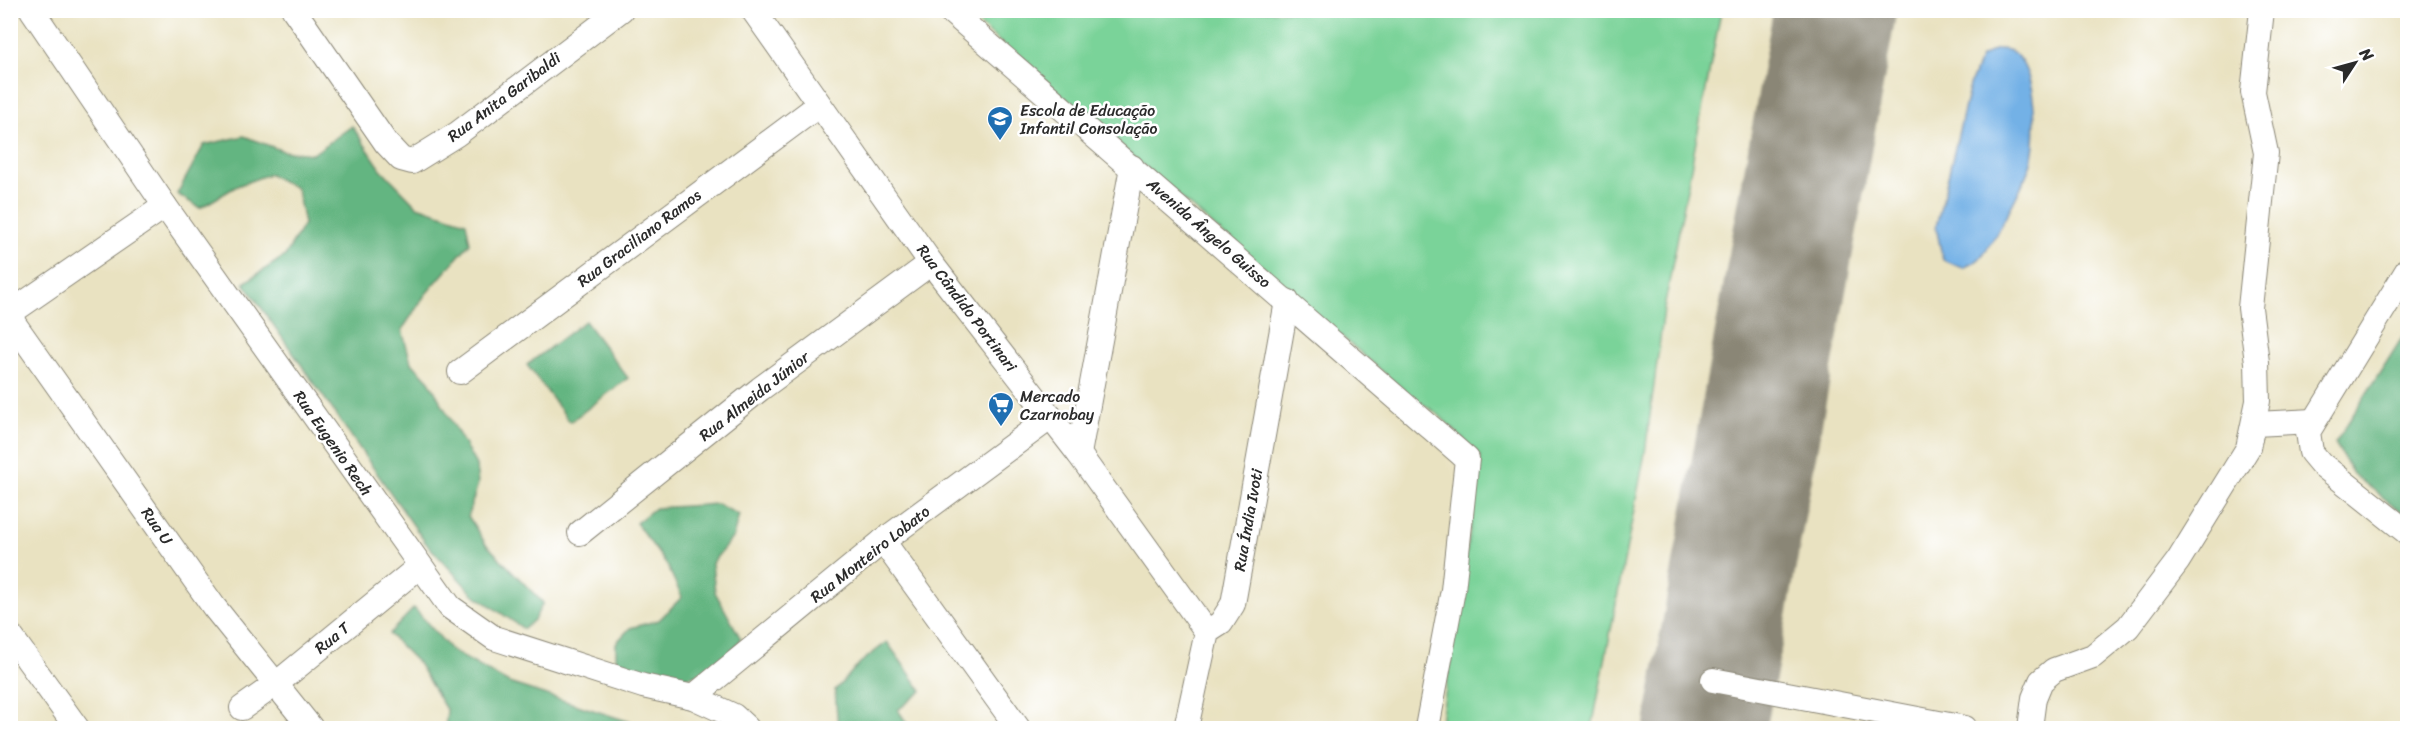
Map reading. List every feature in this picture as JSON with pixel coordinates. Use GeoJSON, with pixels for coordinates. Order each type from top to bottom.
{"type":"FeatureCollection","features":[{"type":"Feature","properties":{"kind":"street","name":"Rua Anita Garibaldi"},"geometry":{"type":"LineString","coordinates":[[294,10],[386,143],[401,159],[412,162],[457,134],[621,10]]}},
{"type":"Feature","properties":{"kind":"street","name":"Rua Cândido Portinari"},"geometry":{"type":"LineString","coordinates":[[753,10],[931,262],[1079,454],[1207,632]]}},
{"type":"Feature","properties":{"kind":"street","name":"Avenida Ângelo Guisso"},"geometry":{"type":"LineString","coordinates":[[949,10],[1467,459],[1453,590],[1427,729]]}},
{"type":"Feature","properties":{"kind":"street"},"geometry":{"type":"LineString","coordinates":[[2030,729],[2034,698],[2041,681],[2054,670],[2093,656],[2128,627],[2178,561],[2248,448],[2254,424],[2258,381],[2250,308],[2251,287],[2258,251],[2266,153],[2257,117],[2253,82],[2262,10]]}},
{"type":"Feature","properties":{"kind":"street","name":"Rua Eugenio Rech"},"geometry":{"type":"LineString","coordinates":[[37,12],[165,206],[450,607],[494,638],[643,686],[693,697],[734,716],[747,729]]}},
{"type":"Feature","properties":{"kind":"street","name":"Rua Graciliano Ramos"},"geometry":{"type":"LineString","coordinates":[[460,372],[819,105]]}},
{"type":"Feature","properties":{"kind":"street"},"geometry":{"type":"LineString","coordinates":[[1079,454],[1132,167]]}},
{"type":"Feature","properties":{"kind":"street"},"geometry":{"type":"LineString","coordinates":[[10,316],[165,206]]}},
{"type":"Feature","properties":{"kind":"street","name":"Rua Almeida Júnior"},"geometry":{"type":"LineString","coordinates":[[580,533],[760,389],[931,262]]}},
{"type":"Feature","properties":{"kind":"street"},"geometry":{"type":"LineString","coordinates":[[2408,269],[2308,432],[2311,452],[2316,458],[2408,533]]}},
{"type":"Feature","properties":{"kind":"street","name":"Rua Índia Ivoti"},"geometry":{"type":"LineString","coordinates":[[1207,632],[1221,623],[1233,604],[1287,301]]}},
{"type":"Feature","properties":{"kind":"street","name":"Rua U"},"geometry":{"type":"LineString","coordinates":[[10,316],[214,607],[311,729]]}},
{"type":"Feature","properties":{"kind":"street","name":"Rua Monteiro Lobato"},"geometry":{"type":"LineString","coordinates":[[693,697],[883,542],[1051,417]]}},
{"type":"Feature","properties":{"kind":"street"},"geometry":{"type":"LineString","coordinates":[[2254,424],[2314,421]]}},
{"type":"Feature","properties":{"kind":"street"},"geometry":{"type":"LineString","coordinates":[[883,542],[1018,729]]}},
{"type":"Feature","properties":{"kind":"street","name":"Rua T"},"geometry":{"type":"LineString","coordinates":[[242,708],[276,684],[420,566]]}},
{"type":"Feature","properties":{"kind":"street"},"geometry":{"type":"LineString","coordinates":[[1186,729],[1207,632]]}},
{"type":"Feature","properties":{"kind":"street"},"geometry":{"type":"LineString","coordinates":[[10,635],[77,729]]}},
{"type":"Feature","properties":{"kind":"street"},"geometry":{"type":"LineString","coordinates":[[1713,680],[1965,729]]}},
{"type":"Feature","properties":{"kind":"green space"},"geometry":{"type":"Polygon","coordinates":[[[964,11],[1721,11],[1664,309],[1645,453],[1592,728],[1440,728],[1481,457],[1437,413],[1412,397],[964,11]]]}},
{"type":"Feature","properties":{"kind":"green space"},"geometry":{"type":"Polygon","coordinates":[[[352,126],[381,169],[417,206],[466,222],[470,243],[425,295],[402,330],[411,362],[429,381],[476,465],[478,484],[468,516],[485,543],[543,603],[534,620],[524,629],[472,593],[425,542],[244,283],[285,256],[304,224],[297,189],[269,174],[237,186],[200,208],[177,194],[204,145],[244,136],[283,151],[313,154],[352,126]]]}},
{"type":"Feature","properties":{"kind":"green space"},"geometry":{"type":"Polygon","coordinates":[[[585,321],[628,378],[570,422],[527,365],[585,321]]]}},
{"type":"Feature","properties":{"kind":"green space"},"geometry":{"type":"Polygon","coordinates":[[[2407,330],[2407,516],[2353,474],[2335,443],[2407,330]]]}},
{"type":"Feature","properties":{"kind":"green space"},"geometry":{"type":"Polygon","coordinates":[[[717,504],[739,515],[733,537],[712,563],[715,592],[741,639],[717,663],[707,670],[686,678],[657,678],[616,659],[616,643],[630,628],[659,620],[682,597],[667,565],[636,523],[655,508],[717,504]]]}},
{"type":"Feature","properties":{"kind":"green space"},"geometry":{"type":"Polygon","coordinates":[[[414,608],[452,651],[509,683],[649,728],[445,728],[447,711],[418,663],[389,634],[414,608]]]}},
{"type":"Feature","properties":{"kind":"green space"},"geometry":{"type":"Polygon","coordinates":[[[887,642],[922,691],[898,710],[910,728],[838,728],[835,690],[860,663],[887,642]]]}},
{"type":"Feature","properties":{"kind":"water"},"geometry":{"type":"Polygon","coordinates":[[[1996,49],[2014,53],[2022,62],[2027,74],[2034,104],[2033,150],[2022,184],[1992,240],[1979,259],[1963,268],[1943,260],[1936,227],[1970,85],[1981,57],[1996,49]]]}},
{"type":"Feature","properties":{"kind":"runway"},"geometry":{"type":"LineString","coordinates":[[1705,728],[1835,10]]}},
{"type":"Feature","properties":{"kind":"place","name":"Escola de Educação Infantil Consolação"},"geometry":{"type":"Point","coordinates":[1000,142]}},
{"type":"Feature","properties":{"kind":"place","name":"Mercado Czarnobay"},"geometry":{"type":"Point","coordinates":[1001,428]}}]}
